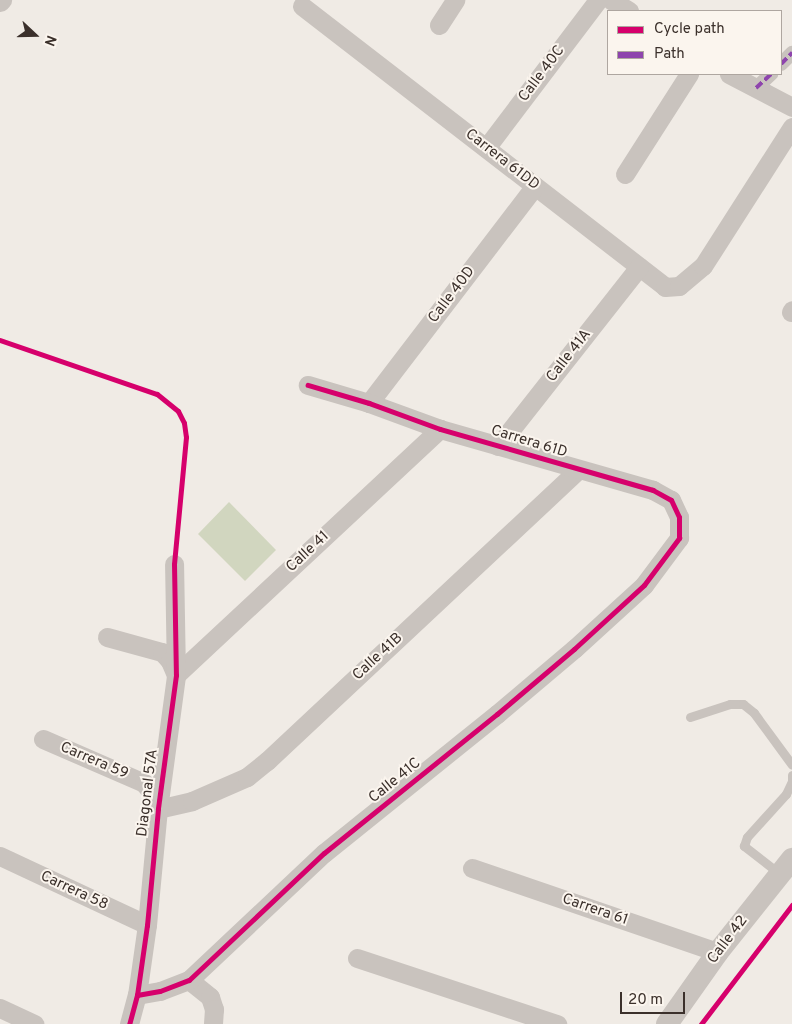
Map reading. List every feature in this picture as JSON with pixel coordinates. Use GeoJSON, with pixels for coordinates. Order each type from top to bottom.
{"type":"FeatureCollection","features":[{"type":"Feature","properties":{"kind":"street"},"geometry":{"type":"LineString","coordinates":[[439,25],[455,0]]}},
{"type":"Feature","properties":{"kind":"street","name":"Calle 40C"},"geometry":{"type":"LineString","coordinates":[[486,148],[598,0]]}},
{"type":"Feature","properties":{"kind":"street"},"geometry":{"type":"LineString","coordinates":[[612,0],[627,10]]}},
{"type":"Feature","properties":{"kind":"street","name":"Carrera 61DD"},"geometry":{"type":"LineString","coordinates":[[302,6],[665,287],[679,286],[703,266],[792,127]]}},
{"type":"Feature","properties":{"kind":"street"},"geometry":{"type":"LineString","coordinates":[[782,63],[792,52]]}},
{"type":"Feature","properties":{"kind":"street"},"geometry":{"type":"LineString","coordinates":[[625,174],[688,75]]}},
{"type":"Feature","properties":{"kind":"street"},"geometry":{"type":"LineString","coordinates":[[732,75],[792,107]]}},
{"type":"Feature","properties":{"kind":"street"},"geometry":{"type":"LineString","coordinates":[[756,88],[769,75]]}},
{"type":"Feature","properties":{"kind":"street","name":"Calle 40D"},"geometry":{"type":"LineString","coordinates":[[369,403],[535,186]]}},
{"type":"Feature","properties":{"kind":"street","name":"Calle 41A"},"geometry":{"type":"LineString","coordinates":[[498,446],[639,267]]}},
{"type":"Feature","properties":{"kind":"street","name":"Carrera 61D"},"geometry":{"type":"LineString","coordinates":[[308,385],[369,403],[440,429],[653,490],[671,500],[679,517],[679,538],[658,567]]}},
{"type":"Feature","properties":{"kind":"street","name":"Calle 41"},"geometry":{"type":"LineString","coordinates":[[176,675],[440,429]]}},
{"type":"Feature","properties":{"kind":"street","name":"Calle 41B"},"geometry":{"type":"LineString","coordinates":[[158,809],[192,801],[224,788],[247,777],[267,761],[578,470]]}},
{"type":"Feature","properties":{"kind":"street","name":"Diagonal 57A"},"geometry":{"type":"LineString","coordinates":[[129,1024],[137,995],[147,925],[158,809],[176,675],[174,564]]}},
{"type":"Feature","properties":{"kind":"street","name":"Calle 41C"},"geometry":{"type":"LineString","coordinates":[[137,995],[160,990],[189,980],[324,853],[498,714],[574,649],[644,584],[658,567]]}},
{"type":"Feature","properties":{"kind":"street"},"geometry":{"type":"LineString","coordinates":[[107,637],[162,652],[170,661],[176,675]]}},
{"type":"Feature","properties":{"kind":"street","name":"Carrera 59"},"geometry":{"type":"LineString","coordinates":[[43,739],[144,783],[153,794],[158,809]]}},
{"type":"Feature","properties":{"kind":"street","name":"Carrera 58"},"geometry":{"type":"LineString","coordinates":[[0,856],[147,925]]}},
{"type":"Feature","properties":{"kind":"street","name":"Calle 42"},"geometry":{"type":"LineString","coordinates":[[667,1024],[718,952],[786,866]]}},
{"type":"Feature","properties":{"kind":"street","name":"Carrera 61"},"geometry":{"type":"LineString","coordinates":[[472,868],[718,952]]}},
{"type":"Feature","properties":{"kind":"street"},"geometry":{"type":"LineString","coordinates":[[357,958],[557,1024]]}},
{"type":"Feature","properties":{"kind":"street"},"geometry":{"type":"LineString","coordinates":[[189,980],[210,997],[214,1009],[213,1024]]}},
{"type":"Feature","properties":{"kind":"street"},"geometry":{"type":"LineString","coordinates":[[0,1008],[34,1024]]}},
{"type":"Feature","properties":{"kind":"lane"},"geometry":{"type":"LineString","coordinates":[[690,717],[730,704],[743,704],[754,713],[792,765]]}},
{"type":"Feature","properties":{"kind":"lane"},"geometry":{"type":"LineString","coordinates":[[786,866],[744,846],[747,836],[786,794],[792,781],[792,774]]}},
{"type":"Feature","properties":{"kind":"green space"},"geometry":{"type":"Polygon","coordinates":[[[229,502],[276,550],[245,581],[198,534],[229,502]]]}},
{"type":"Feature","properties":{"kind":"marked path"},"geometry":{"type":"LineString","coordinates":[[782,63],[792,53]]}},
{"type":"Feature","properties":{"kind":"marked path"},"geometry":{"type":"LineString","coordinates":[[756,88],[770,75]]}},
{"type":"Feature","properties":{"kind":"cycle path"},"geometry":{"type":"LineString","coordinates":[[0,340],[157,394],[178,411],[184,423],[186,437],[174,564],[176,675],[158,809],[147,925],[137,995],[129,1024]]}},
{"type":"Feature","properties":{"kind":"cycle path"},"geometry":{"type":"LineString","coordinates":[[137,995],[160,991],[189,980],[324,853],[497,714],[574,649],[644,585],[679,538],[679,517],[671,500],[653,490],[440,429],[369,403],[308,385]]}},
{"type":"Feature","properties":{"kind":"cycle path"},"geometry":{"type":"LineString","coordinates":[[701,1024],[792,905]]}}]}
